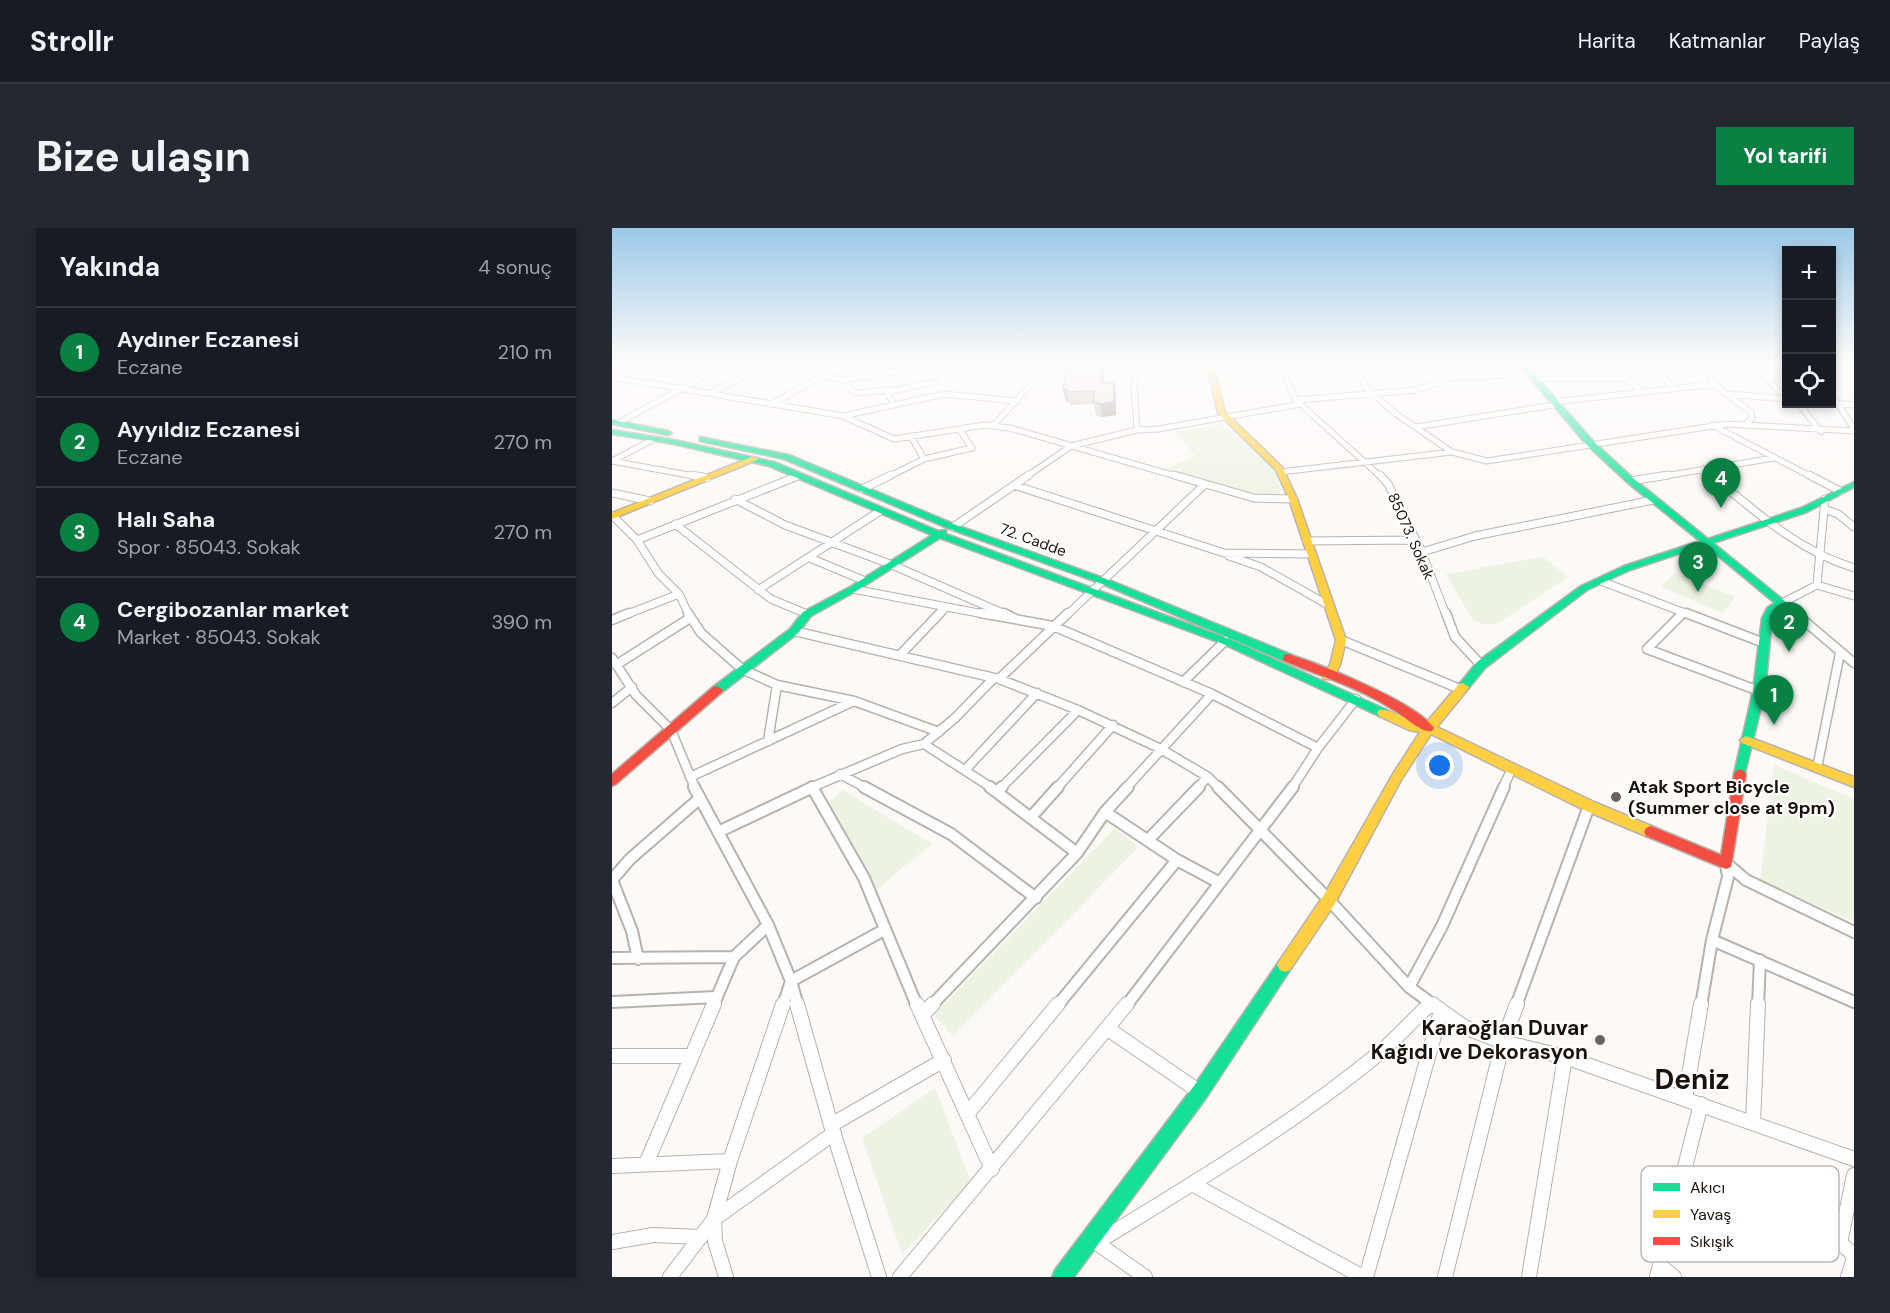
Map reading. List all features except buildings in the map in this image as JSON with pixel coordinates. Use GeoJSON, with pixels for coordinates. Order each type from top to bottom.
{"type":"FeatureCollection","features":[{"type":"Feature","properties":{"kind":"main road"},"geometry":{"type":"LineString","coordinates":[[1223,414],[1261,448],[1280,472],[1293,499],[1341,640],[1335,665],[1328,676]]}},
{"type":"Feature","properties":{"kind":"main road"},"geometry":{"type":"LineString","coordinates":[[614,426],[654,439],[755,459],[938,534],[1098,586],[1356,699],[1413,727],[1429,728],[1589,806],[1726,863],[1746,740],[1759,691],[1767,618],[1772,609],[1782,603],[1653,500],[1590,443],[1562,414]]}},
{"type":"Feature","properties":{"kind":"main road","name":"72. Cadde"},"geometry":{"type":"LineString","coordinates":[[614,426],[770,453],[1098,586],[1233,633],[1328,676],[1368,691],[1413,715],[1429,728]]}},
{"type":"Feature","properties":{"kind":"main road"},"geometry":{"type":"LineString","coordinates":[[613,516],[770,453]]}},
{"type":"Feature","properties":{"kind":"main road"},"geometry":{"type":"LineString","coordinates":[[1062,1277],[1093,1240],[1200,1092],[1329,900],[1397,777],[1429,728],[1481,665],[1584,588],[1627,568],[1824,504],[1849,488]]}},
{"type":"Feature","properties":{"kind":"main road"},"geometry":{"type":"LineString","coordinates":[[612,781],[742,669],[794,631],[807,614],[853,589],[953,526]]}},
{"type":"Feature","properties":{"kind":"main road"},"geometry":{"type":"LineString","coordinates":[[1746,740],[1854,782]]}},
{"type":"Feature","properties":{"kind":"street"},"geometry":{"type":"LineString","coordinates":[[614,426],[635,414]]}},
{"type":"Feature","properties":{"kind":"street"},"geometry":{"type":"LineString","coordinates":[[829,414],[843,416],[894,439],[959,429],[993,426],[1010,428],[1254,498],[1293,499]]}},
{"type":"Feature","properties":{"kind":"street"},"geometry":{"type":"LineString","coordinates":[[843,416],[852,414]]}},
{"type":"Feature","properties":{"kind":"street"},"geometry":{"type":"LineString","coordinates":[[993,426],[1005,414]]}},
{"type":"Feature","properties":{"kind":"street"},"geometry":{"type":"LineString","coordinates":[[1134,414],[1137,430]]}},
{"type":"Feature","properties":{"kind":"street"},"geometry":{"type":"LineString","coordinates":[[953,526],[1071,446],[1137,430],[1152,430],[1241,414]]}},
{"type":"Feature","properties":{"kind":"street","name":"85073. Sokak"},"geometry":{"type":"LineString","coordinates":[[1312,414],[1369,463],[1388,484],[1422,552],[1455,637],[1481,665]]}},
{"type":"Feature","properties":{"kind":"street"},"geometry":{"type":"LineString","coordinates":[[1398,414],[1452,452],[1487,461],[1712,425],[1747,423],[1821,432],[1854,430]]}},
{"type":"Feature","properties":{"kind":"street"},"geometry":{"type":"LineString","coordinates":[[1416,427],[1494,414]]}},
{"type":"Feature","properties":{"kind":"street"},"geometry":{"type":"LineString","coordinates":[[1747,423],[1752,418],[1751,414]]}},
{"type":"Feature","properties":{"kind":"street"},"geometry":{"type":"LineString","coordinates":[[1807,414],[1821,432]]}},
{"type":"Feature","properties":{"kind":"street"},"geometry":{"type":"LineString","coordinates":[[1842,414],[1854,430]]}},
{"type":"Feature","properties":{"kind":"street"},"geometry":{"type":"LineString","coordinates":[[1712,425],[1773,458],[1849,488]]}},
{"type":"Feature","properties":{"kind":"street"},"geometry":{"type":"LineString","coordinates":[[862,489],[924,459],[972,448],[959,429]]}},
{"type":"Feature","properties":{"kind":"street"},"geometry":{"type":"LineString","coordinates":[[911,436],[924,459]]}},
{"type":"Feature","properties":{"kind":"street"},"geometry":{"type":"LineString","coordinates":[[612,461],[654,439]]}},
{"type":"Feature","properties":{"kind":"street"},"geometry":{"type":"LineString","coordinates":[[1280,472],[1452,452]]}},
{"type":"Feature","properties":{"kind":"street"},"geometry":{"type":"LineString","coordinates":[[1631,481],[1773,458]]}},
{"type":"Feature","properties":{"kind":"street"},"geometry":{"type":"LineString","coordinates":[[612,461],[707,478]]}},
{"type":"Feature","properties":{"kind":"street"},"geometry":{"type":"LineString","coordinates":[[1703,469],[1769,521],[1820,555],[1854,568]]}},
{"type":"Feature","properties":{"kind":"street"},"geometry":{"type":"LineString","coordinates":[[637,540],[735,499],[798,476]]}},
{"type":"Feature","properties":{"kind":"street"},"geometry":{"type":"LineString","coordinates":[[1014,485],[1261,567],[1330,606]]}},
{"type":"Feature","properties":{"kind":"street"},"geometry":{"type":"LineString","coordinates":[[718,832],[840,774],[902,749],[924,744],[1098,586],[1204,485]]}},
{"type":"Feature","properties":{"kind":"street"},"geometry":{"type":"LineString","coordinates":[[612,493],[650,501]]}},
{"type":"Feature","properties":{"kind":"street"},"geometry":{"type":"LineString","coordinates":[[735,499],[785,525],[890,564],[1022,622]]}},
{"type":"Feature","properties":{"kind":"street"},"geometry":{"type":"LineString","coordinates":[[1422,552],[1475,536],[1653,500]]}},
{"type":"Feature","properties":{"kind":"street"},"geometry":{"type":"LineString","coordinates":[[1824,504],[1854,527]]}},
{"type":"Feature","properties":{"kind":"street"},"geometry":{"type":"LineString","coordinates":[[1817,585],[1824,504]]}},
{"type":"Feature","properties":{"kind":"street"},"geometry":{"type":"LineString","coordinates":[[758,590],[880,511]]}},
{"type":"Feature","properties":{"kind":"street"},"geometry":{"type":"LineString","coordinates":[[613,516],[637,540],[657,573],[679,594],[690,618],[708,640],[742,669],[777,686],[854,701],[939,732]]}},
{"type":"Feature","properties":{"kind":"street"},"geometry":{"type":"LineString","coordinates":[[675,524],[758,590],[790,608],[807,614]]}},
{"type":"Feature","properties":{"kind":"street"},"geometry":{"type":"LineString","coordinates":[[1307,541],[1415,540]]}},
{"type":"Feature","properties":{"kind":"street"},"geometry":{"type":"LineString","coordinates":[[1224,553],[1311,554]]}},
{"type":"Feature","properties":{"kind":"street"},"geometry":{"type":"LineString","coordinates":[[810,558],[865,581]]}},
{"type":"Feature","properties":{"kind":"street"},"geometry":{"type":"LineString","coordinates":[[1601,580],[1683,614],[1764,643]]}},
{"type":"Feature","properties":{"kind":"street"},"geometry":{"type":"LineString","coordinates":[[1854,596],[1817,585],[1782,603],[1854,663]]}},
{"type":"Feature","properties":{"kind":"street"},"geometry":{"type":"LineString","coordinates":[[853,589],[945,608],[1053,626],[1212,694],[1318,748]]}},
{"type":"Feature","properties":{"kind":"street"},"geometry":{"type":"LineString","coordinates":[[612,620],[679,594]]}},
{"type":"Feature","properties":{"kind":"street"},"geometry":{"type":"LineString","coordinates":[[900,655],[945,608]]}},
{"type":"Feature","properties":{"kind":"street"},"geometry":{"type":"LineString","coordinates":[[1683,614],[1647,649],[1759,691]]}},
{"type":"Feature","properties":{"kind":"street"},"geometry":{"type":"LineString","coordinates":[[690,618],[614,662],[636,695],[671,730],[699,799],[768,925],[791,981],[832,1129],[879,1277]]}},
{"type":"Feature","properties":{"kind":"street"},"geometry":{"type":"LineString","coordinates":[[794,631],[996,679],[1037,693],[1113,725],[1161,749],[1208,777],[1329,900],[1409,987],[1464,1027],[1503,1042],[1565,1057],[1854,1159]]}},
{"type":"Feature","properties":{"kind":"street"},"geometry":{"type":"LineString","coordinates":[[1341,640],[1460,689]]}},
{"type":"Feature","properties":{"kind":"street"},"geometry":{"type":"LineString","coordinates":[[1183,682],[1225,641]]}},
{"type":"Feature","properties":{"kind":"street"},"geometry":{"type":"LineString","coordinates":[[1817,768],[1840,653]]}},
{"type":"Feature","properties":{"kind":"street"},"geometry":{"type":"LineString","coordinates":[[768,741],[768,725],[777,686]]}},
{"type":"Feature","properties":{"kind":"street"},"geometry":{"type":"LineString","coordinates":[[612,703],[632,687]]}},
{"type":"Feature","properties":{"kind":"street"},"geometry":{"type":"LineString","coordinates":[[966,769],[1037,693]]}},
{"type":"Feature","properties":{"kind":"street"},"geometry":{"type":"LineString","coordinates":[[923,1014],[1077,853],[1105,812],[1212,694]]}},
{"type":"Feature","properties":{"kind":"street"},"geometry":{"type":"LineString","coordinates":[[900,1277],[1108,1029],[1218,882],[1293,788],[1318,748],[1356,699]]}},
{"type":"Feature","properties":{"kind":"street"},"geometry":{"type":"LineString","coordinates":[[690,777],[805,726],[854,701]]}},
{"type":"Feature","properties":{"kind":"street"},"geometry":{"type":"LineString","coordinates":[[998,791],[1078,710]]}},
{"type":"Feature","properties":{"kind":"street"},"geometry":{"type":"LineString","coordinates":[[1032,816],[1113,725]]}},
{"type":"Feature","properties":{"kind":"street"},"geometry":{"type":"LineString","coordinates":[[924,744],[998,791],[1077,853]]}},
{"type":"Feature","properties":{"kind":"street"},"geometry":{"type":"LineString","coordinates":[[1409,987],[1442,926],[1512,768]]}},
{"type":"Feature","properties":{"kind":"street"},"geometry":{"type":"LineString","coordinates":[[840,774],[951,834],[1036,898]]}},
{"type":"Feature","properties":{"kind":"street"},"geometry":{"type":"LineString","coordinates":[[1148,840],[1208,777]]}},
{"type":"Feature","properties":{"kind":"street"},"geometry":{"type":"LineString","coordinates":[[812,787],[864,878],[884,930],[992,1169]]}},
{"type":"Feature","properties":{"kind":"street"},"geometry":{"type":"LineString","coordinates":[[638,959],[632,931],[612,880],[630,859],[699,799]]}},
{"type":"Feature","properties":{"kind":"street"},"geometry":{"type":"LineString","coordinates":[[1445,1277],[1503,1042],[1589,806]]}},
{"type":"Feature","properties":{"kind":"street"},"geometry":{"type":"LineString","coordinates":[[1105,812],[1177,860],[1218,882]]}},
{"type":"Feature","properties":{"kind":"street"},"geometry":{"type":"LineString","coordinates":[[968,1113],[1177,860]]}},
{"type":"Feature","properties":{"kind":"street"},"geometry":{"type":"LineString","coordinates":[[1726,863],[1746,880],[1854,932]]}},
{"type":"Feature","properties":{"kind":"street"},"geometry":{"type":"LineString","coordinates":[[1685,1099],[1712,940],[1728,878],[1726,863]]}},
{"type":"Feature","properties":{"kind":"street"},"geometry":{"type":"LineString","coordinates":[[646,1164],[734,957],[768,925]]}},
{"type":"Feature","properties":{"kind":"street"},"geometry":{"type":"LineString","coordinates":[[726,1277],[716,1241],[714,1219],[730,1161],[791,981],[884,930]]}},
{"type":"Feature","properties":{"kind":"street"},"geometry":{"type":"LineString","coordinates":[[1712,940],[1854,1002]]}},
{"type":"Feature","properties":{"kind":"street"},"geometry":{"type":"LineString","coordinates":[[612,958],[734,957]]}},
{"type":"Feature","properties":{"kind":"street"},"geometry":{"type":"LineString","coordinates":[[1754,1123],[1760,960]]}},
{"type":"Feature","properties":{"kind":"street"},"geometry":{"type":"LineString","coordinates":[[612,1002],[716,997]]}},
{"type":"Feature","properties":{"kind":"street"},"geometry":{"type":"LineString","coordinates":[[1145,1277],[1093,1240],[1192,1184],[1344,1081],[1436,1007]]}},
{"type":"Feature","properties":{"kind":"street"},"geometry":{"type":"LineString","coordinates":[[1192,1184],[1364,1277],[1436,1007]]}},
{"type":"Feature","properties":{"kind":"street"},"geometry":{"type":"LineString","coordinates":[[1108,1029],[1200,1092]]}},
{"type":"Feature","properties":{"kind":"street"},"geometry":{"type":"LineString","coordinates":[[612,1056],[690,1056]]}},
{"type":"Feature","properties":{"kind":"street"},"geometry":{"type":"LineString","coordinates":[[1528,1277],[1565,1057]]}},
{"type":"Feature","properties":{"kind":"street"},"geometry":{"type":"LineString","coordinates":[[670,1277],[714,1219],[832,1129],[944,1060]]}},
{"type":"Feature","properties":{"kind":"street"},"geometry":{"type":"LineString","coordinates":[[1685,1166],[1701,1104]]}},
{"type":"Feature","properties":{"kind":"street"},"geometry":{"type":"LineString","coordinates":[[612,1166],[730,1161]]}},
{"type":"Feature","properties":{"kind":"street"},"geometry":{"type":"LineString","coordinates":[[1848,1277],[1854,1257],[1840,1243],[1854,1175]]}},
{"type":"Feature","properties":{"kind":"street"},"geometry":{"type":"LineString","coordinates":[[612,1242],[653,1235],[701,1237]]}},
{"type":"Feature","properties":{"kind":"street"},"geometry":{"type":"LineString","coordinates":[[1658,1271],[1674,1277]]}},
{"type":"Feature","properties":{"kind":"green space"},"geometry":{"type":"Polygon","coordinates":[[[1220,424],[1233,431],[1274,470],[1282,490],[1278,494],[1250,493],[1163,470],[1195,456],[1176,432],[1220,424]]]}},
{"type":"Feature","properties":{"kind":"green space"},"geometry":{"type":"Polygon","coordinates":[[[1543,557],[1568,577],[1497,624],[1482,624],[1472,619],[1446,574],[1543,557]]]}},
{"type":"Feature","properties":{"kind":"green space"},"geometry":{"type":"Polygon","coordinates":[[[1675,572],[1735,597],[1723,613],[1661,587],[1675,572]]]}},
{"type":"Feature","properties":{"kind":"green space"},"geometry":{"type":"Polygon","coordinates":[[[1774,765],[1854,799],[1854,921],[1760,882],[1774,765]]]}},
{"type":"Feature","properties":{"kind":"green space"},"geometry":{"type":"Polygon","coordinates":[[[843,790],[932,844],[877,889],[828,802],[843,790]]]}},
{"type":"Feature","properties":{"kind":"green space"},"geometry":{"type":"Polygon","coordinates":[[[1115,828],[1139,847],[953,1036],[934,1015],[1115,828]]]}},
{"type":"Feature","properties":{"kind":"green space"},"geometry":{"type":"Polygon","coordinates":[[[935,1088],[971,1182],[902,1254],[862,1138],[935,1088]]]}},
{"type":"Feature","properties":{"kind":"traffic: fast"},"geometry":{"type":"LineString","coordinates":[[1565,414],[1590,443],[1631,481],[1782,603],[1772,609],[1767,618],[1759,691],[1740,774]]}},
{"type":"Feature","properties":{"kind":"traffic: fast"},"geometry":{"type":"LineString","coordinates":[[612,422],[668,433]]}},
{"type":"Feature","properties":{"kind":"traffic: fast"},"geometry":{"type":"LineString","coordinates":[[612,432],[674,442],[771,464],[938,534],[1225,641],[1383,713]]}},
{"type":"Feature","properties":{"kind":"traffic: fast"},"geometry":{"type":"LineString","coordinates":[[703,439],[786,457],[953,527],[1103,581],[1288,658]]}},
{"type":"Feature","properties":{"kind":"traffic: fast"},"geometry":{"type":"LineString","coordinates":[[1463,687],[1481,665],[1584,588],[1627,568],[1804,510],[1854,484]]}},
{"type":"Feature","properties":{"kind":"traffic: fast"},"geometry":{"type":"LineString","coordinates":[[717,690],[794,631],[807,614],[853,589],[943,532]]}},
{"type":"Feature","properties":{"kind":"traffic: fast"},"geometry":{"type":"LineString","coordinates":[[1062,1277],[1200,1092],[1285,965]]}},
{"type":"Feature","properties":{"kind":"traffic: slow"},"geometry":{"type":"LineString","coordinates":[[1223,414],[1279,469],[1293,499],[1341,640],[1335,665],[1328,676]]}},
{"type":"Feature","properties":{"kind":"traffic: slow"},"geometry":{"type":"LineString","coordinates":[[612,516],[755,459]]}},
{"type":"Feature","properties":{"kind":"traffic: slow"},"geometry":{"type":"LineString","coordinates":[[1285,965],[1329,900],[1397,777],[1429,728],[1463,687]]}},
{"type":"Feature","properties":{"kind":"traffic: slow"},"geometry":{"type":"LineString","coordinates":[[1383,713],[1413,727],[1429,728],[1589,806],[1651,832]]}},
{"type":"Feature","properties":{"kind":"traffic: slow"},"geometry":{"type":"LineString","coordinates":[[1746,740],[1854,782]]}},
{"type":"Feature","properties":{"kind":"traffic: jam"},"geometry":{"type":"LineString","coordinates":[[1288,658],[1379,696],[1413,716],[1428,728]]}},
{"type":"Feature","properties":{"kind":"traffic: jam"},"geometry":{"type":"LineString","coordinates":[[612,781],[717,690]]}},
{"type":"Feature","properties":{"kind":"traffic: jam"},"geometry":{"type":"LineString","coordinates":[[1651,832],[1726,863],[1740,774]]}},
{"type":"Feature","properties":{"kind":"place","name":"Cergibozanlar market"},"geometry":{"type":"Point","coordinates":[1721,508]}},
{"type":"Feature","properties":{"kind":"place","name":"Halı Saha"},"geometry":{"type":"Point","coordinates":[1698,592]}},
{"type":"Feature","properties":{"kind":"place","name":"Ayyıldız Eczanesi"},"geometry":{"type":"Point","coordinates":[1789,652]}},
{"type":"Feature","properties":{"kind":"place","name":"Aydıner Eczanesi"},"geometry":{"type":"Point","coordinates":[1774,725]}},
{"type":"Feature","properties":{"kind":"place","name":"Atak Sport Bicycle (Summer close at 9pm)"},"geometry":{"type":"Point","coordinates":[1616,797]}},
{"type":"Feature","properties":{"kind":"place","name":"Karaoğlan Duvar Kağıdı ve Dekorasyon"},"geometry":{"type":"Point","coordinates":[1600,1040]}},
{"type":"Feature","properties":{"kind":"district","name":"Deniz"},"geometry":{"type":"Point","coordinates":[1692,1079]}}]}
